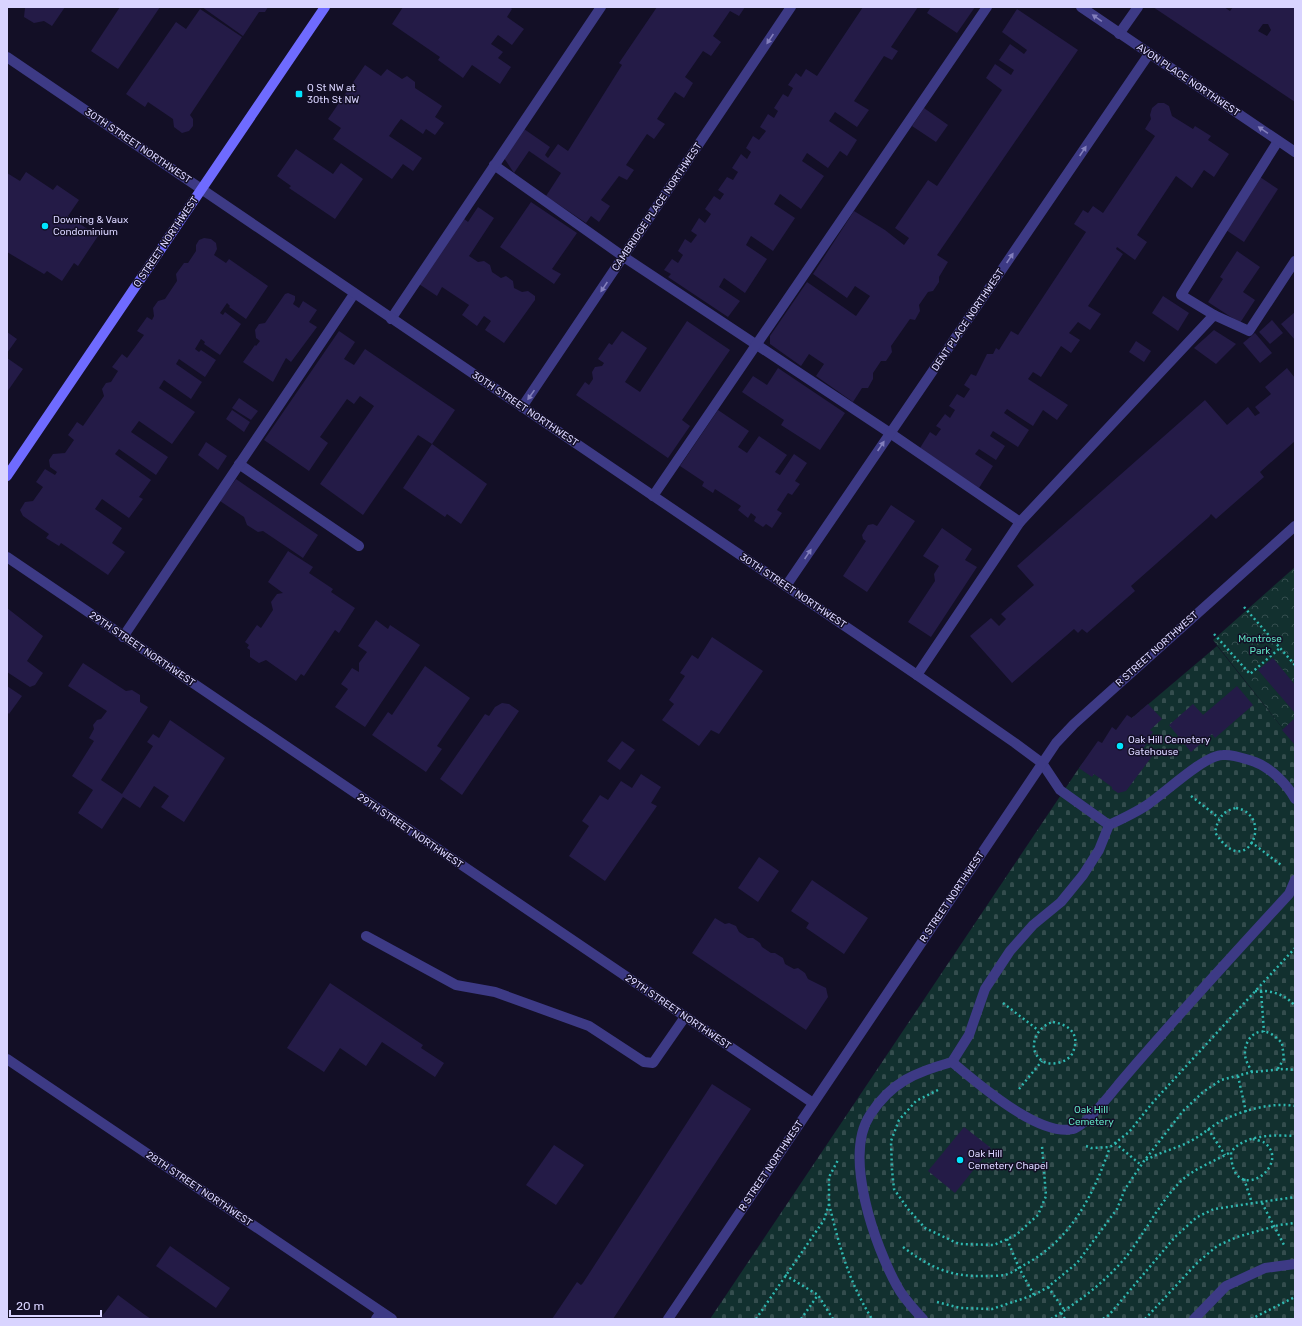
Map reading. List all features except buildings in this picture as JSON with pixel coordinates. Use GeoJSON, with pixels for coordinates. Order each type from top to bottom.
{"type":"FeatureCollection","features":[{"type":"Feature","properties":{"kind":"street","name":"Q STREET NORTHWEST"},"geometry":{"type":"LineString","coordinates":[[7,476],[325,7]]}},
{"type":"Feature","properties":{"kind":"street"},"geometry":{"type":"LineString","coordinates":[[391,319],[601,7]]}},
{"type":"Feature","properties":{"kind":"street","name":"CAMBRIDGE PLACE NORTHWEST"},"geometry":{"type":"LineString","coordinates":[[522,407],[792,7]]}},
{"type":"Feature","properties":{"kind":"street"},"geometry":{"type":"LineString","coordinates":[[653,496],[988,7]]}},
{"type":"Feature","properties":{"kind":"street","name":"AVON PLACE NORTHWEST"},"geometry":{"type":"LineString","coordinates":[[1081,7],[1295,152]]}},
{"type":"Feature","properties":{"kind":"street"},"geometry":{"type":"LineString","coordinates":[[1120,34],[1138,7]]}},
{"type":"Feature","properties":{"kind":"street","name":"DENT PLACE NORTHWEST"},"geometry":{"type":"LineString","coordinates":[[786,586],[1149,54]]}},
{"type":"Feature","properties":{"kind":"street","name":"30TH STREET NORTHWEST"},"geometry":{"type":"LineString","coordinates":[[7,57],[1015,743],[1042,763],[1060,790],[1109,825]]}},
{"type":"Feature","properties":{"kind":"street"},"geometry":{"type":"LineString","coordinates":[[1278,141],[1181,295],[1214,315],[1249,331],[1295,261]]}},
{"type":"Feature","properties":{"kind":"street"},"geometry":{"type":"LineString","coordinates":[[494,165],[624,257],[756,346],[890,433],[1020,522]]}},
{"type":"Feature","properties":{"kind":"street"},"geometry":{"type":"LineString","coordinates":[[122,636],[354,294]]}},
{"type":"Feature","properties":{"kind":"street"},"geometry":{"type":"LineString","coordinates":[[917,675],[1020,522],[1214,315]]}},
{"type":"Feature","properties":{"kind":"street"},"geometry":{"type":"LineString","coordinates":[[239,464],[359,546]]}},
{"type":"Feature","properties":{"kind":"street","name":"R STREET NORTHWEST"},"geometry":{"type":"LineString","coordinates":[[668,1319],[1056,743],[1074,724],[1295,526]]}},
{"type":"Feature","properties":{"kind":"street","name":"29TH STREET NORTHWEST"},"geometry":{"type":"LineString","coordinates":[[7,557],[813,1103]]}},
{"type":"Feature","properties":{"kind":"street"},"geometry":{"type":"LineString","coordinates":[[923,1319],[897,1287],[882,1255],[867,1212],[861,1176],[860,1138],[869,1115],[884,1096],[900,1081],[932,1067],[952,1062],[969,1035],[985,989],[1010,951],[1034,924],[1061,902],[1083,875],[1099,850],[1109,825],[1130,816],[1196,767],[1221,755],[1239,756],[1263,765],[1290,788],[1295,799]]}},
{"type":"Feature","properties":{"kind":"street"},"geometry":{"type":"LineString","coordinates":[[952,1062],[979,1085],[1034,1122],[1056,1130],[1074,1129],[1100,1107],[1148,1050],[1292,897],[1295,880]]}},
{"type":"Feature","properties":{"kind":"street"},"geometry":{"type":"LineString","coordinates":[[366,936],[456,984],[495,992],[589,1026],[644,1062],[654,1063],[685,1016]]}},
{"type":"Feature","properties":{"kind":"street","name":"28TH STREET NORTHWEST"},"geometry":{"type":"LineString","coordinates":[[7,1059],[379,1315],[392,1319]]}},
{"type":"Feature","properties":{"kind":"street"},"geometry":{"type":"LineString","coordinates":[[1194,1319],[1226,1286],[1265,1268],[1294,1264]]}},
{"type":"Feature","properties":{"kind":"path"},"geometry":{"type":"LineString","coordinates":[[1244,607],[1295,665]]}},
{"type":"Feature","properties":{"kind":"path"},"geometry":{"type":"LineString","coordinates":[[1214,634],[1250,674],[1280,648]]}},
{"type":"Feature","properties":{"kind":"path"},"geometry":{"type":"LineString","coordinates":[[1174,784],[1219,818]]}},
{"type":"Feature","properties":{"kind":"path"},"geometry":{"type":"LineString","coordinates":[[1230,809],[1242,809],[1251,816],[1256,826],[1251,842],[1244,851],[1236,852],[1228,848],[1215,832],[1219,818],[1230,809]]}},
{"type":"Feature","properties":{"kind":"path"},"geometry":{"type":"LineString","coordinates":[[1251,842],[1282,866]]}},
{"type":"Feature","properties":{"kind":"path"},"geometry":{"type":"LineString","coordinates":[[872,1227],[894,1240],[923,1262],[944,1272],[969,1276],[1005,1275],[1042,1256],[1058,1242],[1075,1220],[1102,1169],[1110,1147],[1129,1132],[1295,948]]}},
{"type":"Feature","properties":{"kind":"path"},"geometry":{"type":"LineString","coordinates":[[985,989],[1038,1030]]}},
{"type":"Feature","properties":{"kind":"path"},"geometry":{"type":"LineString","coordinates":[[1255,991],[1279,994],[1289,999],[1295,1006]]}},
{"type":"Feature","properties":{"kind":"path"},"geometry":{"type":"LineString","coordinates":[[1261,991],[1264,1032]]}},
{"type":"Feature","properties":{"kind":"path"},"geometry":{"type":"LineString","coordinates":[[1052,1022],[1063,1023],[1074,1035],[1076,1045],[1071,1056],[1067,1060],[1051,1063],[1042,1061],[1035,1046],[1035,1038],[1038,1030],[1044,1024],[1052,1022]]}},
{"type":"Feature","properties":{"kind":"path"},"geometry":{"type":"LineString","coordinates":[[1252,1072],[1245,1058],[1245,1044],[1250,1037],[1260,1032],[1268,1032],[1282,1043],[1284,1059],[1276,1071]]}},
{"type":"Feature","properties":{"kind":"path"},"geometry":{"type":"LineString","coordinates":[[1008,1104],[1042,1061]]}},
{"type":"Feature","properties":{"kind":"path"},"geometry":{"type":"LineString","coordinates":[[932,1301],[960,1308],[992,1309],[1034,1295],[1048,1287],[1077,1263],[1116,1209],[1125,1189],[1141,1165],[1183,1111],[1203,1092],[1221,1080],[1252,1072],[1276,1071],[1284,1069],[1295,1070]]}},
{"type":"Feature","properties":{"kind":"path"},"geometry":{"type":"LineString","coordinates":[[1238,1076],[1246,1112]]}},
{"type":"Feature","properties":{"kind":"path"},"geometry":{"type":"LineString","coordinates":[[943,1088],[916,1101],[899,1120],[891,1141],[892,1170],[894,1189],[908,1209],[925,1228],[959,1244],[994,1245],[1016,1235],[1038,1215],[1046,1196],[1042,1142],[1034,1122]]}},
{"type":"Feature","properties":{"kind":"path"},"geometry":{"type":"LineString","coordinates":[[1144,1161],[1161,1151],[1189,1142],[1223,1120],[1246,1112],[1281,1104],[1295,1106]]}},
{"type":"Feature","properties":{"kind":"path"},"geometry":{"type":"LineString","coordinates":[[1208,1129],[1225,1156]]}},
{"type":"Feature","properties":{"kind":"path"},"geometry":{"type":"LineString","coordinates":[[1056,1130],[1073,1143],[1091,1148],[1110,1147]]}},
{"type":"Feature","properties":{"kind":"path"},"geometry":{"type":"LineString","coordinates":[[1051,1319],[1085,1297],[1129,1254],[1165,1200],[1182,1180],[1225,1156],[1231,1152],[1237,1144],[1270,1136],[1295,1136]]}},
{"type":"Feature","properties":{"kind":"path"},"geometry":{"type":"LineString","coordinates":[[860,1138],[846,1149],[835,1164],[829,1177],[829,1204],[845,1265],[856,1294],[872,1319]]}},
{"type":"Feature","properties":{"kind":"path"},"geometry":{"type":"LineString","coordinates":[[1231,1152],[1232,1167],[1237,1175],[1244,1179],[1258,1179],[1270,1167],[1272,1159],[1265,1144],[1253,1139]]}},
{"type":"Feature","properties":{"kind":"path"},"geometry":{"type":"LineString","coordinates":[[1115,1143],[1141,1165]]}},
{"type":"Feature","properties":{"kind":"path"},"geometry":{"type":"LineString","coordinates":[[1244,1179],[1252,1203]]}},
{"type":"Feature","properties":{"kind":"path"},"geometry":{"type":"LineString","coordinates":[[1103,1319],[1109,1315],[1175,1237],[1197,1217],[1214,1209],[1295,1197]]}},
{"type":"Feature","properties":{"kind":"path"},"geometry":{"type":"LineString","coordinates":[[1262,1203],[1276,1226],[1294,1264]]}},
{"type":"Feature","properties":{"kind":"path"},"geometry":{"type":"LineString","coordinates":[[756,1319],[824,1220],[829,1204]]}},
{"type":"Feature","properties":{"kind":"path"},"geometry":{"type":"LineString","coordinates":[[1145,1319],[1198,1262],[1217,1246],[1237,1237],[1276,1226],[1295,1223]]}},
{"type":"Feature","properties":{"kind":"path"},"geometry":{"type":"LineString","coordinates":[[1007,1239],[1019,1268],[1034,1295]]}},
{"type":"Feature","properties":{"kind":"path"},"geometry":{"type":"LineString","coordinates":[[786,1275],[818,1296],[832,1319]]}},
{"type":"Feature","properties":{"kind":"path"},"geometry":{"type":"LineString","coordinates":[[1048,1287],[1065,1311]]}},
{"type":"Feature","properties":{"kind":"path"},"geometry":{"type":"LineString","coordinates":[[801,1319],[818,1296]]}},
{"type":"Feature","properties":{"kind":"path"},"geometry":{"type":"LineString","coordinates":[[1251,1319],[1295,1297]]}},
{"type":"Feature","properties":{"kind":"path"},"geometry":{"type":"LineString","coordinates":[[1061,1313],[1065,1319]]}},
{"type":"Feature","properties":{"kind":"green space","name":"Montrose Park"},"geometry":{"type":"Polygon","coordinates":[[[1295,567],[1295,744],[1213,640],[1295,567]]]}},
{"type":"Feature","properties":{"kind":"green space","name":"Oak Hill Cemetery"},"geometry":{"type":"Polygon","coordinates":[[[1217,646],[1295,744],[1295,1319],[710,1319],[1081,765],[1132,718],[1217,646]]]}},
{"type":"Feature","properties":{"kind":"place","name":"Q St NW at 30th St NW"},"geometry":{"type":"Point","coordinates":[299,94]}},
{"type":"Feature","properties":{"kind":"place","name":"Downing & Vaux Condominium"},"geometry":{"type":"Point","coordinates":[45,226]}},
{"type":"Feature","properties":{"kind":"place","name":"Oak Hill Cemetery Gatehouse"},"geometry":{"type":"Point","coordinates":[1120,746]}},
{"type":"Feature","properties":{"kind":"place","name":"Oak Hill Cemetery Chapel"},"geometry":{"type":"Point","coordinates":[960,1160]}}]}
